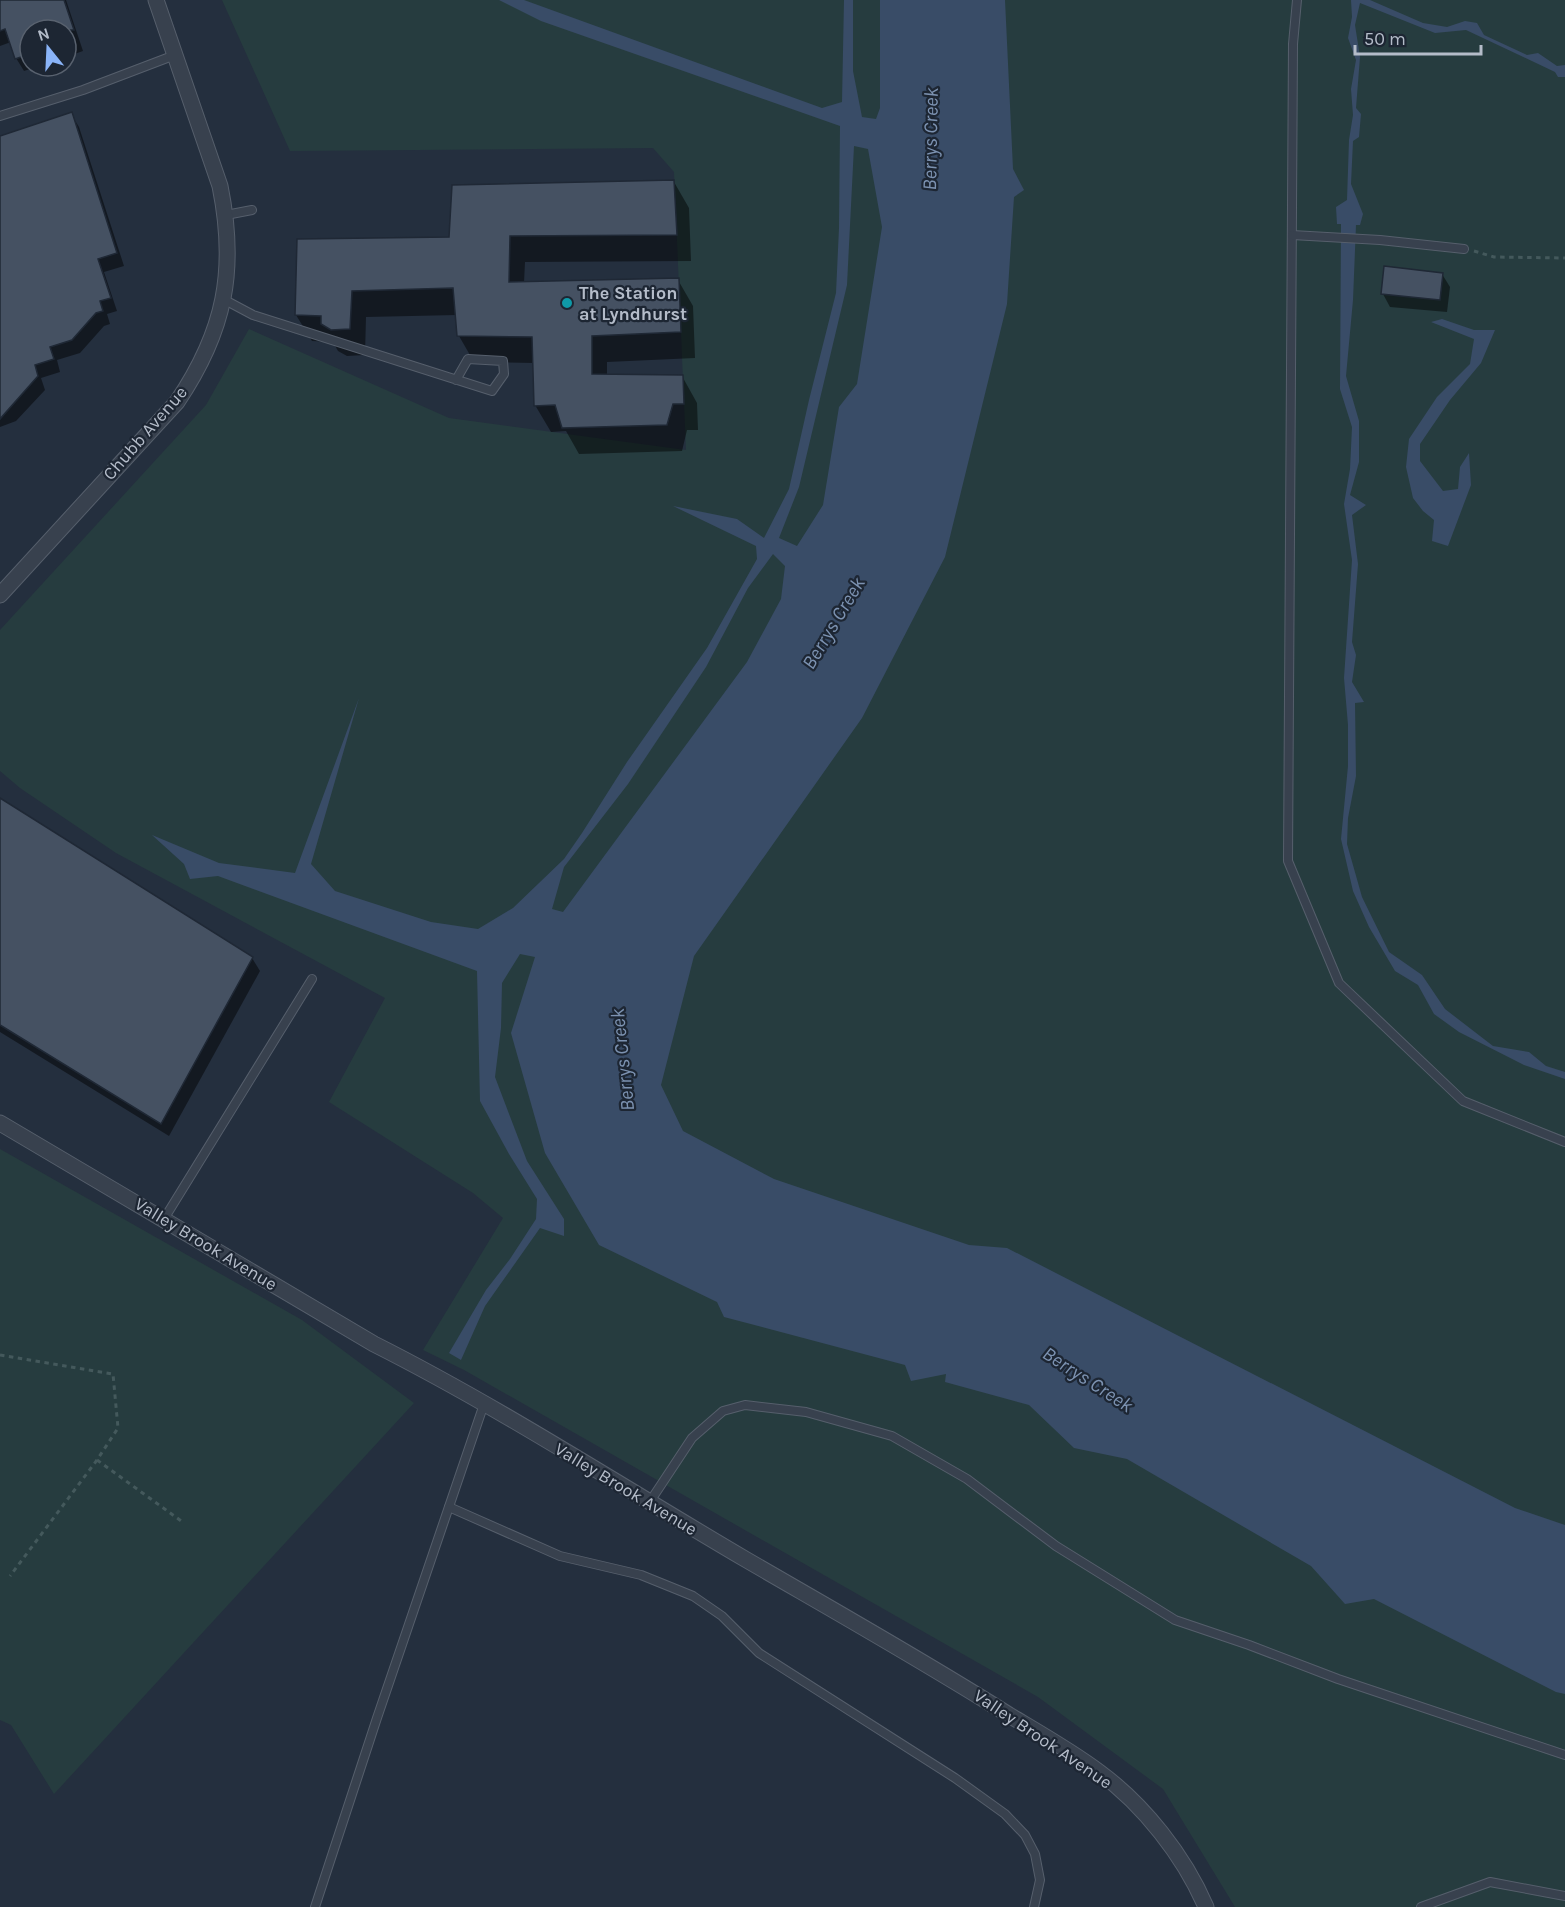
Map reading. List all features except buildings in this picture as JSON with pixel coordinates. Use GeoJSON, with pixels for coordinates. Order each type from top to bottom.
{"type":"FeatureCollection","features":[{"type":"Feature","properties":{"kind":"street","name":"Chubb Avenue"},"geometry":{"type":"LineString","coordinates":[[0,595],[177,402],[194,377],[208,350],[219,318],[226,284],[229,250],[226,215],[220,186],[156,0]]}},
{"type":"Feature","properties":{"kind":"street","name":"Valley Brook Avenue"},"geometry":{"type":"LineString","coordinates":[[0,1123],[374,1344],[436,1376],[951,1679],[1100,1773],[1134,1803],[1160,1833],[1183,1865],[1206,1907]]}},
{"type":"Feature","properties":{"kind":"lane"},"geometry":{"type":"LineString","coordinates":[[1297,0],[1293,44],[1288,861],[1339,983],[1463,1101],[1565,1142]]}},
{"type":"Feature","properties":{"kind":"lane"},"geometry":{"type":"LineString","coordinates":[[0,116],[83,90],[175,55]]}},
{"type":"Feature","properties":{"kind":"lane"},"geometry":{"type":"LineString","coordinates":[[226,215],[252,210]]}},
{"type":"Feature","properties":{"kind":"lane"},"geometry":{"type":"LineString","coordinates":[[1292,235],[1358,238],[1464,249]]}},
{"type":"Feature","properties":{"kind":"lane"},"geometry":{"type":"LineString","coordinates":[[223,299],[253,315],[456,380],[492,391],[504,374],[503,361],[468,359],[456,380]]}},
{"type":"Feature","properties":{"kind":"lane"},"geometry":{"type":"LineString","coordinates":[[164,1219],[312,979]]}},
{"type":"Feature","properties":{"kind":"lane"},"geometry":{"type":"LineString","coordinates":[[315,1907],[484,1404]]}},
{"type":"Feature","properties":{"kind":"lane"},"geometry":{"type":"LineString","coordinates":[[649,1503],[692,1438],[723,1411],[745,1405],[806,1412],[892,1436],[967,1479],[1056,1546],[1175,1620],[1350,1683],[1565,1755]]}},
{"type":"Feature","properties":{"kind":"lane"},"geometry":{"type":"LineString","coordinates":[[448,1507],[560,1556],[641,1575],[693,1596],[722,1616],[759,1653],[955,1778],[1005,1814],[1025,1835],[1035,1854],[1040,1880],[1034,1907]]}},
{"type":"Feature","properties":{"kind":"lane"},"geometry":{"type":"LineString","coordinates":[[1421,1907],[1490,1882],[1565,1896]]}},
{"type":"Feature","properties":{"kind":"path"},"geometry":{"type":"LineString","coordinates":[[1464,249],[1494,257],[1565,258]]}},
{"type":"Feature","properties":{"kind":"path"},"geometry":{"type":"LineString","coordinates":[[0,1355],[112,1374],[118,1428],[97,1460],[10,1576]]}},
{"type":"Feature","properties":{"kind":"path"},"geometry":{"type":"LineString","coordinates":[[97,1460],[184,1523]]}},
{"type":"Feature","properties":{"kind":"green space"},"geometry":{"type":"Polygon","coordinates":[[[222,0],[1565,0],[1565,1907],[1235,1907],[1163,1789],[1038,1697],[464,1370],[423,1350],[503,1218],[473,1193],[329,1102],[385,998],[116,853],[20,788],[0,771],[0,630],[206,405],[249,329],[449,418],[686,450],[674,172],[653,148],[290,151],[222,0]]]}},
{"type":"Feature","properties":{"kind":"green space"},"geometry":{"type":"Polygon","coordinates":[[[0,1149],[302,1320],[414,1403],[54,1794],[11,1725],[0,1720],[0,1149]]]}},
{"type":"Feature","properties":{"kind":"water","name":"Berrys Creek"},"geometry":{"type":"Polygon","coordinates":[[[499,0],[524,0],[822,108],[842,102],[844,0],[853,0],[853,71],[862,117],[876,119],[880,108],[880,0],[1005,0],[1013,169],[1024,190],[1014,197],[1007,304],[945,557],[862,718],[694,956],[661,1085],[683,1131],[774,1179],[969,1245],[1007,1248],[1515,1508],[1565,1525],[1565,1694],[1556,1692],[1374,1599],[1345,1604],[1311,1566],[1127,1459],[1074,1448],[1029,1405],[945,1382],[946,1374],[911,1381],[905,1365],[724,1317],[717,1302],[599,1245],[545,1153],[511,1033],[535,957],[520,954],[502,983],[501,1028],[495,1077],[527,1161],[564,1219],[564,1236],[540,1228],[485,1306],[461,1360],[449,1353],[486,1290],[536,1219],[537,1199],[480,1101],[477,971],[218,876],[190,879],[184,864],[152,835],[219,863],[295,873],[359,698],[311,864],[335,891],[431,922],[478,929],[513,908],[564,859],[627,762],[707,648],[757,559],[756,546],[673,506],[737,519],[764,538],[789,489],[836,293],[840,126],[541,21],[499,0]],[[854,146],[847,285],[799,487],[779,538],[797,546],[823,505],[839,407],[857,384],[882,227],[868,149],[854,146]],[[773,554],[748,588],[706,667],[628,784],[564,867],[552,909],[563,912],[747,662],[781,599],[785,566],[773,554]]]}},
{"type":"Feature","properties":{"kind":"water"},"geometry":{"type":"Polygon","coordinates":[[[1351,0],[1370,0],[1423,23],[1447,27],[1465,21],[1477,23],[1484,35],[1527,55],[1538,53],[1557,66],[1565,65],[1565,77],[1558,77],[1555,72],[1466,30],[1435,33],[1360,3],[1355,25],[1360,57],[1356,108],[1361,114],[1359,137],[1353,141],[1351,184],[1363,214],[1360,225],[1356,225],[1353,300],[1346,376],[1359,421],[1359,462],[1350,495],[1366,505],[1352,515],[1358,564],[1352,642],[1356,655],[1352,682],[1364,702],[1355,703],[1356,776],[1348,818],[1347,844],[1362,897],[1389,952],[1422,975],[1445,1009],[1493,1046],[1529,1052],[1546,1066],[1565,1072],[1565,1079],[1524,1065],[1459,1032],[1434,1014],[1418,985],[1395,971],[1369,927],[1353,891],[1341,839],[1348,766],[1348,725],[1344,678],[1352,560],[1344,504],[1350,469],[1352,427],[1340,389],[1341,224],[1337,224],[1336,207],[1347,200],[1349,140],[1353,115],[1351,89],[1356,60],[1348,38],[1352,17],[1351,0]]]}},
{"type":"Feature","properties":{"kind":"water"},"geometry":{"type":"Polygon","coordinates":[[[1442,319],[1474,330],[1495,330],[1481,363],[1450,400],[1420,444],[1420,461],[1443,491],[1458,489],[1460,467],[1469,453],[1471,485],[1448,546],[1432,541],[1434,520],[1413,498],[1406,467],[1409,439],[1437,397],[1470,364],[1474,339],[1431,322],[1442,319]]]}},
{"type":"Feature","properties":{"kind":"place","name":"The Station at Lyndhurst"},"geometry":{"type":"Point","coordinates":[567,303]}}]}
